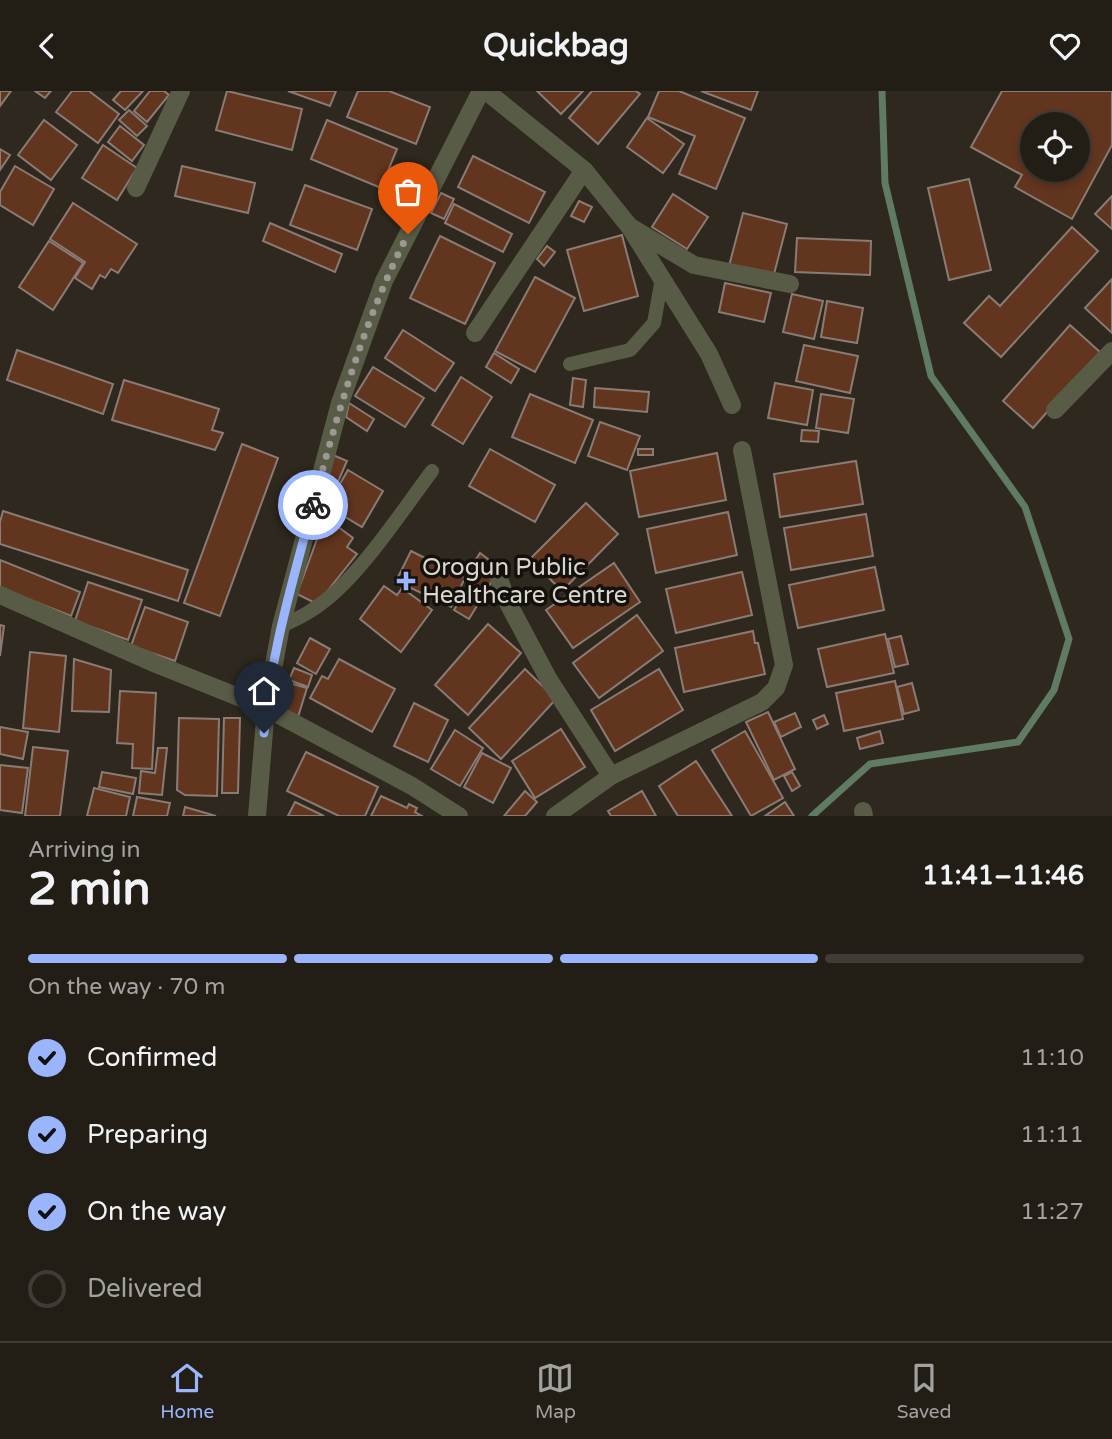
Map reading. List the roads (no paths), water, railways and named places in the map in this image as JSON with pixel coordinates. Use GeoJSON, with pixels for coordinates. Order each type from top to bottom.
{"type":"FeatureCollection","features":[{"type":"Feature","properties":{"kind":"street"},"geometry":{"type":"LineString","coordinates":[[136,188],[181,91]]}},
{"type":"Feature","properties":{"kind":"street"},"geometry":{"type":"LineString","coordinates":[[257,816],[266,708],[281,627],[340,403],[384,281],[483,91],[584,170],[629,226],[709,354],[732,405]]}},
{"type":"Feature","properties":{"kind":"street"},"geometry":{"type":"LineString","coordinates":[[475,333],[584,170]]}},
{"type":"Feature","properties":{"kind":"street"},"geometry":{"type":"LineString","coordinates":[[629,226],[694,265],[790,284]]}},
{"type":"Feature","properties":{"kind":"street"},"geometry":{"type":"LineString","coordinates":[[1055,410],[1112,351]]}},
{"type":"Feature","properties":{"kind":"street"},"geometry":{"type":"LineString","coordinates":[[555,816],[611,776],[762,702],[776,688],[784,665],[742,450]]}},
{"type":"Feature","properties":{"kind":"street"},"geometry":{"type":"LineString","coordinates":[[499,579],[508,603],[549,680],[611,776]]}},
{"type":"Feature","properties":{"kind":"street"},"geometry":{"type":"LineString","coordinates":[[0,595],[156,664],[266,708],[412,786],[459,816]]}},
{"type":"Feature","properties":{"kind":"lane"},"geometry":{"type":"LineString","coordinates":[[570,364],[630,350],[654,323],[662,278]]}},
{"type":"Feature","properties":{"kind":"lane"},"geometry":{"type":"LineString","coordinates":[[281,627],[316,608],[340,589],[432,471]]}},
{"type":"Feature","properties":{"kind":"waterway"},"geometry":{"type":"LineString","coordinates":[[812,816],[870,764],[1018,742],[1054,690],[1069,639],[1025,507],[931,376],[885,183],[882,91]]}},
{"type":"Feature","properties":{"kind":"place","name":"Orogun Public Healthcare Centre"},"geometry":{"type":"Point","coordinates":[406,581]}}]}
